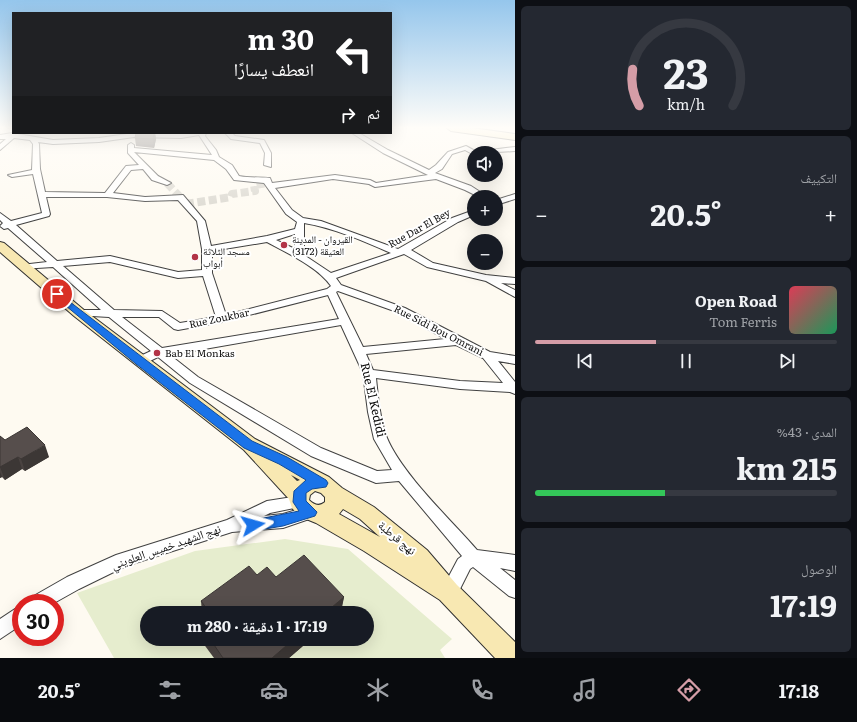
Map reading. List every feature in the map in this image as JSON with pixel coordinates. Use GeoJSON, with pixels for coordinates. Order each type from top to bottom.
{"type":"FeatureCollection","features":[{"type":"Feature","properties":{"kind":"street"},"geometry":{"type":"LineString","coordinates":[[4,226],[46,214],[37,171],[37,159]]}},
{"type":"Feature","properties":{"kind":"street"},"geometry":{"type":"LineString","coordinates":[[140,159],[144,167],[155,178],[167,183]]}},
{"type":"Feature","properties":{"kind":"street"},"geometry":{"type":"LineString","coordinates":[[217,159],[229,167],[237,178],[258,181],[267,180],[300,225],[299,255]]}},
{"type":"Feature","properties":{"kind":"street"},"geometry":{"type":"LineString","coordinates":[[268,159],[268,165]]}},
{"type":"Feature","properties":{"kind":"street"},"geometry":{"type":"LineString","coordinates":[[400,159],[474,190]]}},
{"type":"Feature","properties":{"kind":"street"},"geometry":{"type":"LineString","coordinates":[[270,186],[335,177],[337,179],[354,179],[363,183],[370,182],[375,185],[434,174],[446,159]]}},
{"type":"Feature","properties":{"kind":"street"},"geometry":{"type":"LineString","coordinates":[[108,195],[129,168],[144,167]]}},
{"type":"Feature","properties":{"kind":"street"},"geometry":{"type":"LineString","coordinates":[[12,175],[37,171]]}},
{"type":"Feature","properties":{"kind":"street"},"geometry":{"type":"LineString","coordinates":[[42,195],[76,193],[92,196],[108,195],[145,199],[180,197],[200,221],[207,249],[207,273],[222,319]]}},
{"type":"Feature","properties":{"kind":"street"},"geometry":{"type":"LineString","coordinates":[[503,200],[515,196]]}},
{"type":"Feature","properties":{"kind":"street","name":"Rue Dar El Bey"},"geometry":{"type":"LineString","coordinates":[[332,285],[401,252],[455,220],[467,215]]}},
{"type":"Feature","properties":{"kind":"street"},"geometry":{"type":"LineString","coordinates":[[0,216],[4,226],[56,264],[112,314],[194,380],[316,452],[376,477],[402,475]]}},
{"type":"Feature","properties":{"kind":"street"},"geometry":{"type":"LineString","coordinates":[[207,249],[268,239],[300,225],[318,223],[401,252],[430,265],[486,278],[515,281]]}},
{"type":"Feature","properties":{"kind":"street","name":"Rue Sidi Bou Omrani"},"geometry":{"type":"LineString","coordinates":[[268,239],[299,255],[332,285],[401,310],[487,355],[515,389]]}},
{"type":"Feature","properties":{"kind":"street","name":"نهج قرطبة"},"geometry":{"type":"LineString","coordinates":[[0,246],[140,362],[248,444],[283,461],[368,513],[419,557],[448,593],[513,658]]}},
{"type":"Feature","properties":{"kind":"street"},"geometry":{"type":"LineString","coordinates":[[24,267],[110,259],[178,275],[207,273]]}},
{"type":"Feature","properties":{"kind":"street"},"geometry":{"type":"LineString","coordinates":[[486,278],[515,294]]}},
{"type":"Feature","properties":{"kind":"street","name":"Rue Zoukbar"},"geometry":{"type":"LineString","coordinates":[[79,313],[162,314],[178,327],[222,319],[332,285]]}},
{"type":"Feature","properties":{"kind":"street","name":"Rue El Kedidi"},"geometry":{"type":"LineString","coordinates":[[332,285],[345,320],[369,373],[374,412],[381,439],[402,475],[473,557],[515,590]]}},
{"type":"Feature","properties":{"kind":"street"},"geometry":{"type":"LineString","coordinates":[[140,362],[161,352],[345,320]]}},
{"type":"Feature","properties":{"kind":"street"},"geometry":{"type":"LineString","coordinates":[[360,351],[458,341]]}},
{"type":"Feature","properties":{"kind":"street"},"geometry":{"type":"LineString","coordinates":[[487,355],[515,360]]}},
{"type":"Feature","properties":{"kind":"street"},"geometry":{"type":"LineString","coordinates":[[369,373],[460,385],[515,389]]}},
{"type":"Feature","properties":{"kind":"street","name":"نهج قرطبة"},"geometry":{"type":"LineString","coordinates":[[248,444],[269,468],[307,506],[358,535],[392,556],[423,579],[448,593]]}},
{"type":"Feature","properties":{"kind":"street"},"geometry":{"type":"LineString","coordinates":[[315,483],[329,489],[335,505],[327,513],[307,506],[304,487],[315,483]]}},
{"type":"Feature","properties":{"kind":"street","name":"نهج الشهيد خميس العلويني"},"geometry":{"type":"LineString","coordinates":[[54,594],[73,583],[122,560],[231,526],[283,521],[307,506]]}},
{"type":"Feature","properties":{"kind":"street"},"geometry":{"type":"LineString","coordinates":[[448,593],[464,564],[473,557],[515,563]]}},
{"type":"Feature","properties":{"kind":"street"},"geometry":{"type":"LineString","coordinates":[[0,630],[12,621]]}},
{"type":"Feature","properties":{"kind":"green space"},"geometry":{"type":"Polygon","coordinates":[[[285,539],[348,549],[452,639],[440,650],[445,658],[114,658],[77,593],[195,551],[285,539]]]}},
{"type":"Feature","properties":{"kind":"building"},"geometry":{"type":"Polygon","coordinates":[[[27,427],[45,445],[21,459],[18,457],[0,467],[0,436],[5,440],[27,427]]]}},
{"type":"Feature","properties":{"kind":"building"},"geometry":{"type":"Polygon","coordinates":[[[304,555],[344,597],[333,606],[205,606],[201,601],[249,566],[257,575],[267,567],[276,577],[304,555]]]}},
{"type":"Feature","properties":{"kind":"building"},"geometry":{"type":"Polygon","coordinates":[[[215,646],[286,646],[272,658],[223,658],[215,646]]]}},
{"type":"Feature","properties":{"kind":"tunnel"},"geometry":{"type":"LineString","coordinates":[[167,183],[180,197]]}},
{"type":"Feature","properties":{"kind":"tunnel"},"geometry":{"type":"LineString","coordinates":[[186,204],[231,197],[232,194],[255,191],[254,185],[269,183]]}},
{"type":"Feature","properties":{"kind":"place","name":"القيروان - المدينة العتيقة (3172)"},"geometry":{"type":"Point","coordinates":[284,245]}},
{"type":"Feature","properties":{"kind":"place","name":"مسجد الثلاثة أبواب"},"geometry":{"type":"Point","coordinates":[195,257]}},
{"type":"Feature","properties":{"kind":"place","name":"Bab El Monkas"},"geometry":{"type":"Point","coordinates":[157,353]}},
{"type":"Feature","properties":{"kind":"route"},"geometry":{"type":"LineString","coordinates":[[57,294],[140,362],[248,444],[283,461],[322,483],[309,484],[300,491],[299,502],[305,510],[310,512],[283,521],[253,525]]}}]}
